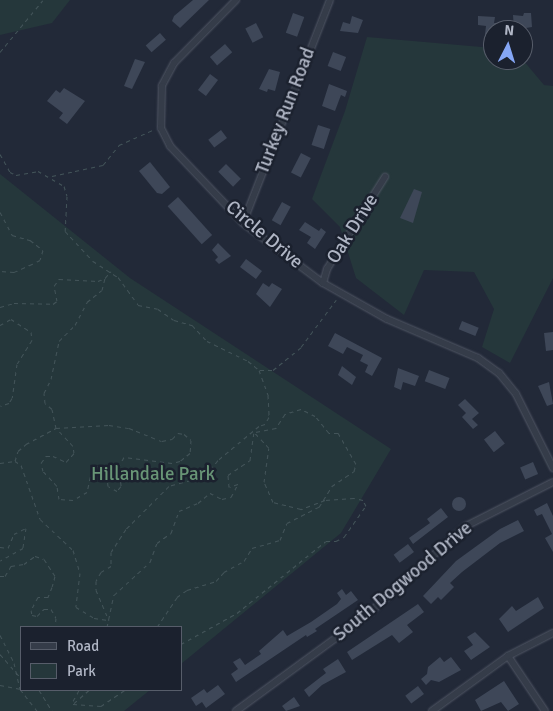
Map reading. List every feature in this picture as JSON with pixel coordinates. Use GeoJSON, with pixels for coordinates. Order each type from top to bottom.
{"type":"FeatureCollection","features":[{"type":"Feature","properties":{"kind":"street"},"geometry":{"type":"LineString","coordinates":[[161,128],[162,86],[174,63],[236,0]]}},
{"type":"Feature","properties":{"kind":"street","name":"Turkey Run Road"},"geometry":{"type":"LineString","coordinates":[[243,223],[330,0]]}},
{"type":"Feature","properties":{"kind":"street","name":"Circle Drive"},"geometry":{"type":"LineString","coordinates":[[161,128],[170,146],[243,223],[323,283],[387,319],[478,358],[501,375],[516,394],[553,468]]}},
{"type":"Feature","properties":{"kind":"street","name":"Oak Drive"},"geometry":{"type":"LineString","coordinates":[[323,283],[327,269],[385,178]]}},
{"type":"Feature","properties":{"kind":"street","name":"South Dogwood Drive"},"geometry":{"type":"LineString","coordinates":[[236,711],[367,615],[466,526],[553,482]]}},
{"type":"Feature","properties":{"kind":"street"},"geometry":{"type":"LineString","coordinates":[[432,711],[508,656],[553,633]]}},
{"type":"Feature","properties":{"kind":"street"},"geometry":{"type":"LineString","coordinates":[[508,656],[545,711]]}},
{"type":"Feature","properties":{"kind":"path"},"geometry":{"type":"LineString","coordinates":[[0,52],[43,0]]}},
{"type":"Feature","properties":{"kind":"path"},"geometry":{"type":"LineString","coordinates":[[51,177],[58,172],[103,165],[119,145],[145,131],[161,128]]}},
{"type":"Feature","properties":{"kind":"path"},"geometry":{"type":"LineString","coordinates":[[0,154],[10,172],[16,175],[38,171],[64,186],[67,196],[65,230],[93,261],[111,271],[138,306],[158,309],[174,320],[192,325],[207,341],[259,370],[273,370],[301,347],[326,316],[340,293]]}},
{"type":"Feature","properties":{"kind":"path"},"geometry":{"type":"LineString","coordinates":[[0,212],[12,234],[30,240],[43,250],[40,260],[32,264],[14,272],[0,271]]}},
{"type":"Feature","properties":{"kind":"path"},"geometry":{"type":"LineString","coordinates":[[15,461],[18,451],[26,444],[56,428],[109,425],[129,428],[162,441],[172,439],[178,433],[184,434],[192,445],[186,458],[172,463],[124,457],[119,466],[121,486],[117,492],[108,486],[106,468],[96,466],[86,492],[78,498],[66,501],[58,499],[57,486],[41,467],[46,456],[66,462],[74,452],[74,446],[56,428],[52,409],[44,397],[52,379],[59,341],[75,325],[87,302],[102,290],[105,278],[111,271]]}},
{"type":"Feature","properties":{"kind":"path"},"geometry":{"type":"LineString","coordinates":[[0,307],[14,303],[53,304],[57,301],[54,286],[59,279],[82,282],[105,278]]}},
{"type":"Feature","properties":{"kind":"path"},"geometry":{"type":"LineString","coordinates":[[0,325],[10,319],[31,332],[32,340],[17,364],[12,398],[9,403],[0,406]]}},
{"type":"Feature","properties":{"kind":"path"},"geometry":{"type":"LineString","coordinates":[[109,620],[96,590],[96,581],[100,572],[111,566],[111,552],[126,529],[169,486],[206,476],[218,460],[254,432],[269,417],[268,396],[259,370]]}},
{"type":"Feature","properties":{"kind":"path"},"geometry":{"type":"LineString","coordinates":[[158,626],[177,597],[187,590],[216,581],[224,572],[244,561],[252,548],[280,540],[287,523],[310,512],[325,500],[332,486],[345,480],[356,464],[338,433],[329,433],[314,416],[301,410],[285,414],[276,428],[254,432]]}},
{"type":"Feature","properties":{"kind":"path"},"geometry":{"type":"LineString","coordinates":[[182,643],[242,609],[326,541],[336,542],[344,537],[366,506],[363,500],[354,498],[325,500],[301,509],[273,502],[264,482],[269,448],[254,432]]}},
{"type":"Feature","properties":{"kind":"path"},"geometry":{"type":"LineString","coordinates":[[107,626],[114,595],[150,562],[157,542],[170,533],[179,511],[198,504],[210,493],[222,499],[231,497],[238,484],[228,487],[228,476],[250,460],[254,432]]}},
{"type":"Feature","properties":{"kind":"path"},"geometry":{"type":"LineString","coordinates":[[0,463],[15,461],[21,465],[40,519],[66,541],[80,566],[76,607],[94,618],[109,620]]}},
{"type":"Feature","properties":{"kind":"path"},"geometry":{"type":"LineString","coordinates":[[0,547],[11,546],[14,534],[26,528],[23,548],[0,561]]}},
{"type":"Feature","properties":{"kind":"path"},"geometry":{"type":"LineString","coordinates":[[0,576],[5,576],[11,566],[24,564],[33,557],[44,559],[55,576],[48,597],[38,597],[31,610],[32,615],[37,616],[44,609],[51,609],[56,618],[55,626]]}},
{"type":"Feature","properties":{"kind":"path"},"geometry":{"type":"LineString","coordinates":[[0,635],[14,664],[20,689],[0,686]]}},
{"type":"Feature","properties":{"kind":"path"},"geometry":{"type":"LineString","coordinates":[[0,654],[20,677]]}},
{"type":"Feature","properties":{"kind":"path"},"geometry":{"type":"LineString","coordinates":[[22,691],[37,711]]}},
{"type":"Feature","properties":{"kind":"path"},"geometry":{"type":"LineString","coordinates":[[40,691],[52,711]]}},
{"type":"Feature","properties":{"kind":"path"},"geometry":{"type":"LineString","coordinates":[[73,702],[78,691]]}},
{"type":"Feature","properties":{"kind":"path"},"geometry":{"type":"LineString","coordinates":[[73,702],[88,691]]}},
{"type":"Feature","properties":{"kind":"path"},"geometry":{"type":"LineString","coordinates":[[73,702],[88,707],[106,704],[125,691]]}},
{"type":"Feature","properties":{"kind":"path"},"geometry":{"type":"LineString","coordinates":[[87,711],[88,707]]}},
{"type":"Feature","properties":{"kind":"green space"},"geometry":{"type":"Polygon","coordinates":[[[0,0],[70,0],[52,23],[0,35],[0,0]]]}},
{"type":"Feature","properties":{"kind":"green space"},"geometry":{"type":"Polygon","coordinates":[[[367,37],[483,47],[483,70],[531,70],[544,85],[553,86],[553,278],[510,363],[482,347],[494,309],[474,272],[424,270],[404,315],[356,278],[340,227],[312,199],[345,111],[367,37]]]}},
{"type":"Feature","properties":{"kind":"green space","name":"Hillandale Park"},"geometry":{"type":"Polygon","coordinates":[[[0,174],[130,278],[391,449],[341,533],[182,663],[182,626],[20,626],[20,691],[149,691],[124,711],[0,711],[0,174]]]}},
{"type":"Feature","properties":{"kind":"building"},"geometry":{"type":"Polygon","coordinates":[[[193,0],[209,0],[180,28],[172,21],[174,16],[193,0]]]}},
{"type":"Feature","properties":{"kind":"building"},"geometry":{"type":"Polygon","coordinates":[[[293,13],[304,17],[297,37],[286,33],[293,13]]]}},
{"type":"Feature","properties":{"kind":"building"},"geometry":{"type":"Polygon","coordinates":[[[524,13],[531,13],[532,20],[513,20],[513,15],[523,16],[524,13]]]}},
{"type":"Feature","properties":{"kind":"building"},"geometry":{"type":"Polygon","coordinates":[[[352,16],[363,20],[358,33],[340,31],[343,22],[350,24],[352,16]]]}},
{"type":"Feature","properties":{"kind":"building"},"geometry":{"type":"Polygon","coordinates":[[[478,16],[495,17],[494,20],[483,20],[483,26],[478,25],[478,16]]]}},
{"type":"Feature","properties":{"kind":"building"},"geometry":{"type":"Polygon","coordinates":[[[256,23],[263,37],[253,43],[245,28],[256,23]]]}},
{"type":"Feature","properties":{"kind":"building"},"geometry":{"type":"Polygon","coordinates":[[[160,33],[166,40],[152,52],[146,45],[160,33]]]}},
{"type":"Feature","properties":{"kind":"building"},"geometry":{"type":"Polygon","coordinates":[[[225,44],[232,52],[217,65],[210,57],[225,44]]]}},
{"type":"Feature","properties":{"kind":"building"},"geometry":{"type":"Polygon","coordinates":[[[333,52],[346,57],[341,71],[328,66],[333,52]]]}},
{"type":"Feature","properties":{"kind":"building"},"geometry":{"type":"Polygon","coordinates":[[[135,59],[145,62],[132,89],[124,86],[135,59]]]}},
{"type":"Feature","properties":{"kind":"building"},"geometry":{"type":"Polygon","coordinates":[[[269,69],[280,72],[275,91],[268,89],[267,92],[259,89],[269,69]]]}},
{"type":"Feature","properties":{"kind":"building"},"geometry":{"type":"Polygon","coordinates":[[[210,74],[218,80],[206,96],[198,90],[210,74]]]}},
{"type":"Feature","properties":{"kind":"building"},"geometry":{"type":"Polygon","coordinates":[[[329,84],[347,91],[345,97],[341,95],[335,111],[322,106],[329,84]]]}},
{"type":"Feature","properties":{"kind":"building"},"geometry":{"type":"Polygon","coordinates":[[[64,88],[85,101],[67,124],[59,118],[63,113],[47,101],[56,90],[60,93],[64,88]]]}},
{"type":"Feature","properties":{"kind":"building"},"geometry":{"type":"Polygon","coordinates":[[[318,125],[330,129],[324,149],[312,145],[318,125]]]}},
{"type":"Feature","properties":{"kind":"building"},"geometry":{"type":"Polygon","coordinates":[[[221,130],[227,138],[214,148],[208,140],[221,130]]]}},
{"type":"Feature","properties":{"kind":"building"},"geometry":{"type":"Polygon","coordinates":[[[301,153],[311,158],[301,178],[291,173],[301,153]]]}},
{"type":"Feature","properties":{"kind":"building"},"geometry":{"type":"Polygon","coordinates":[[[150,162],[170,187],[162,194],[157,193],[139,171],[150,162]]]}},
{"type":"Feature","properties":{"kind":"building"},"geometry":{"type":"Polygon","coordinates":[[[226,164],[241,179],[233,187],[218,172],[226,164]]]}},
{"type":"Feature","properties":{"kind":"building"},"geometry":{"type":"Polygon","coordinates":[[[414,189],[422,192],[413,223],[400,218],[414,189]]]}},
{"type":"Feature","properties":{"kind":"building"},"geometry":{"type":"Polygon","coordinates":[[[178,197],[212,235],[202,244],[168,206],[178,197]]]}},
{"type":"Feature","properties":{"kind":"building"},"geometry":{"type":"Polygon","coordinates":[[[282,202],[291,207],[281,225],[272,220],[282,202]]]}},
{"type":"Feature","properties":{"kind":"building"},"geometry":{"type":"Polygon","coordinates":[[[305,222],[319,231],[321,228],[326,232],[315,249],[307,243],[311,237],[299,230],[305,222]]]}},
{"type":"Feature","properties":{"kind":"building"},"geometry":{"type":"Polygon","coordinates":[[[218,243],[231,256],[219,264],[215,260],[218,257],[212,250],[218,243]]]}},
{"type":"Feature","properties":{"kind":"building"},"geometry":{"type":"Polygon","coordinates":[[[246,259],[262,271],[256,279],[240,267],[246,259]]]}},
{"type":"Feature","properties":{"kind":"building"},"geometry":{"type":"Polygon","coordinates":[[[263,283],[269,287],[272,283],[282,289],[270,307],[256,294],[263,283]]]}},
{"type":"Feature","properties":{"kind":"building"},"geometry":{"type":"Polygon","coordinates":[[[462,321],[479,328],[475,336],[459,329],[462,321]]]}},
{"type":"Feature","properties":{"kind":"building"},"geometry":{"type":"Polygon","coordinates":[[[553,332],[553,350],[546,351],[544,333],[553,332]]]}},
{"type":"Feature","properties":{"kind":"building"},"geometry":{"type":"Polygon","coordinates":[[[335,333],[382,358],[372,376],[365,372],[368,365],[360,361],[363,355],[347,347],[343,354],[328,346],[335,333]]]}},
{"type":"Feature","properties":{"kind":"building"},"geometry":{"type":"Polygon","coordinates":[[[342,366],[356,377],[352,385],[338,375],[342,366]]]}},
{"type":"Feature","properties":{"kind":"building"},"geometry":{"type":"Polygon","coordinates":[[[398,368],[419,376],[415,386],[403,382],[401,390],[394,387],[398,368]]]}},
{"type":"Feature","properties":{"kind":"building"},"geometry":{"type":"Polygon","coordinates":[[[429,370],[450,378],[445,389],[425,381],[429,370]]]}},
{"type":"Feature","properties":{"kind":"building"},"geometry":{"type":"Polygon","coordinates":[[[549,382],[553,404],[547,406],[538,386],[549,382]]]}},
{"type":"Feature","properties":{"kind":"building"},"geometry":{"type":"Polygon","coordinates":[[[465,399],[479,413],[472,419],[478,425],[473,429],[462,417],[466,413],[458,405],[465,399]]]}},
{"type":"Feature","properties":{"kind":"building"},"geometry":{"type":"Polygon","coordinates":[[[495,431],[505,444],[494,452],[484,440],[495,431]]]}},
{"type":"Feature","properties":{"kind":"building"},"geometry":{"type":"Polygon","coordinates":[[[533,462],[538,474],[525,479],[520,467],[533,462]]]}},
{"type":"Feature","properties":{"kind":"building"},"geometry":{"type":"Polygon","coordinates":[[[459,497],[464,499],[466,504],[464,509],[459,511],[454,509],[452,504],[454,499],[459,497]]]}},
{"type":"Feature","properties":{"kind":"building"},"geometry":{"type":"Polygon","coordinates":[[[547,503],[553,516],[553,552],[545,538],[552,534],[542,514],[537,516],[534,510],[547,503]]]}},
{"type":"Feature","properties":{"kind":"building"},"geometry":{"type":"Polygon","coordinates":[[[441,508],[448,517],[413,544],[409,538],[430,523],[427,519],[441,508]]]}},
{"type":"Feature","properties":{"kind":"building"},"geometry":{"type":"Polygon","coordinates":[[[518,520],[524,531],[500,543],[462,572],[450,583],[454,587],[441,600],[438,597],[431,604],[423,596],[456,561],[500,529],[518,520]]]}},
{"type":"Feature","properties":{"kind":"building"},"geometry":{"type":"Polygon","coordinates":[[[408,544],[414,552],[400,563],[394,555],[408,544]]]}},
{"type":"Feature","properties":{"kind":"building"},"geometry":{"type":"Polygon","coordinates":[[[342,589],[346,595],[351,591],[358,600],[315,629],[317,631],[307,637],[306,635],[236,682],[231,674],[238,669],[233,662],[240,658],[245,665],[261,654],[259,651],[283,630],[287,636],[311,622],[337,604],[341,599],[337,593],[342,589]]]}},
{"type":"Feature","properties":{"kind":"building"},"geometry":{"type":"Polygon","coordinates":[[[538,597],[544,608],[508,632],[499,619],[512,606],[516,611],[538,597]]]}},
{"type":"Feature","properties":{"kind":"building"},"geometry":{"type":"Polygon","coordinates":[[[418,604],[424,612],[407,625],[413,632],[399,643],[392,635],[352,660],[347,652],[418,604]]]}},
{"type":"Feature","properties":{"kind":"building"},"geometry":{"type":"Polygon","coordinates":[[[475,632],[490,647],[471,660],[464,651],[473,645],[467,637],[475,632]]]}},
{"type":"Feature","properties":{"kind":"building"},"geometry":{"type":"Polygon","coordinates":[[[440,657],[444,662],[451,657],[461,670],[439,682],[431,680],[426,685],[421,679],[427,674],[428,667],[440,657]]]}},
{"type":"Feature","properties":{"kind":"building"},"geometry":{"type":"Polygon","coordinates":[[[338,659],[346,672],[322,685],[309,697],[304,690],[326,673],[323,669],[338,659]]]}},
{"type":"Feature","properties":{"kind":"building"},"geometry":{"type":"Polygon","coordinates":[[[504,681],[519,704],[508,711],[501,702],[481,711],[475,700],[504,681]]]}},
{"type":"Feature","properties":{"kind":"building"},"geometry":{"type":"Polygon","coordinates":[[[218,685],[225,694],[206,708],[202,702],[196,706],[191,698],[204,689],[207,693],[218,685]]]}},
{"type":"Feature","properties":{"kind":"building"},"geometry":{"type":"Polygon","coordinates":[[[418,686],[424,694],[411,704],[405,696],[418,686]]]}},
{"type":"Feature","properties":{"kind":"building"},"geometry":{"type":"Polygon","coordinates":[[[294,697],[300,706],[286,711],[282,706],[294,697]]]}}]}
